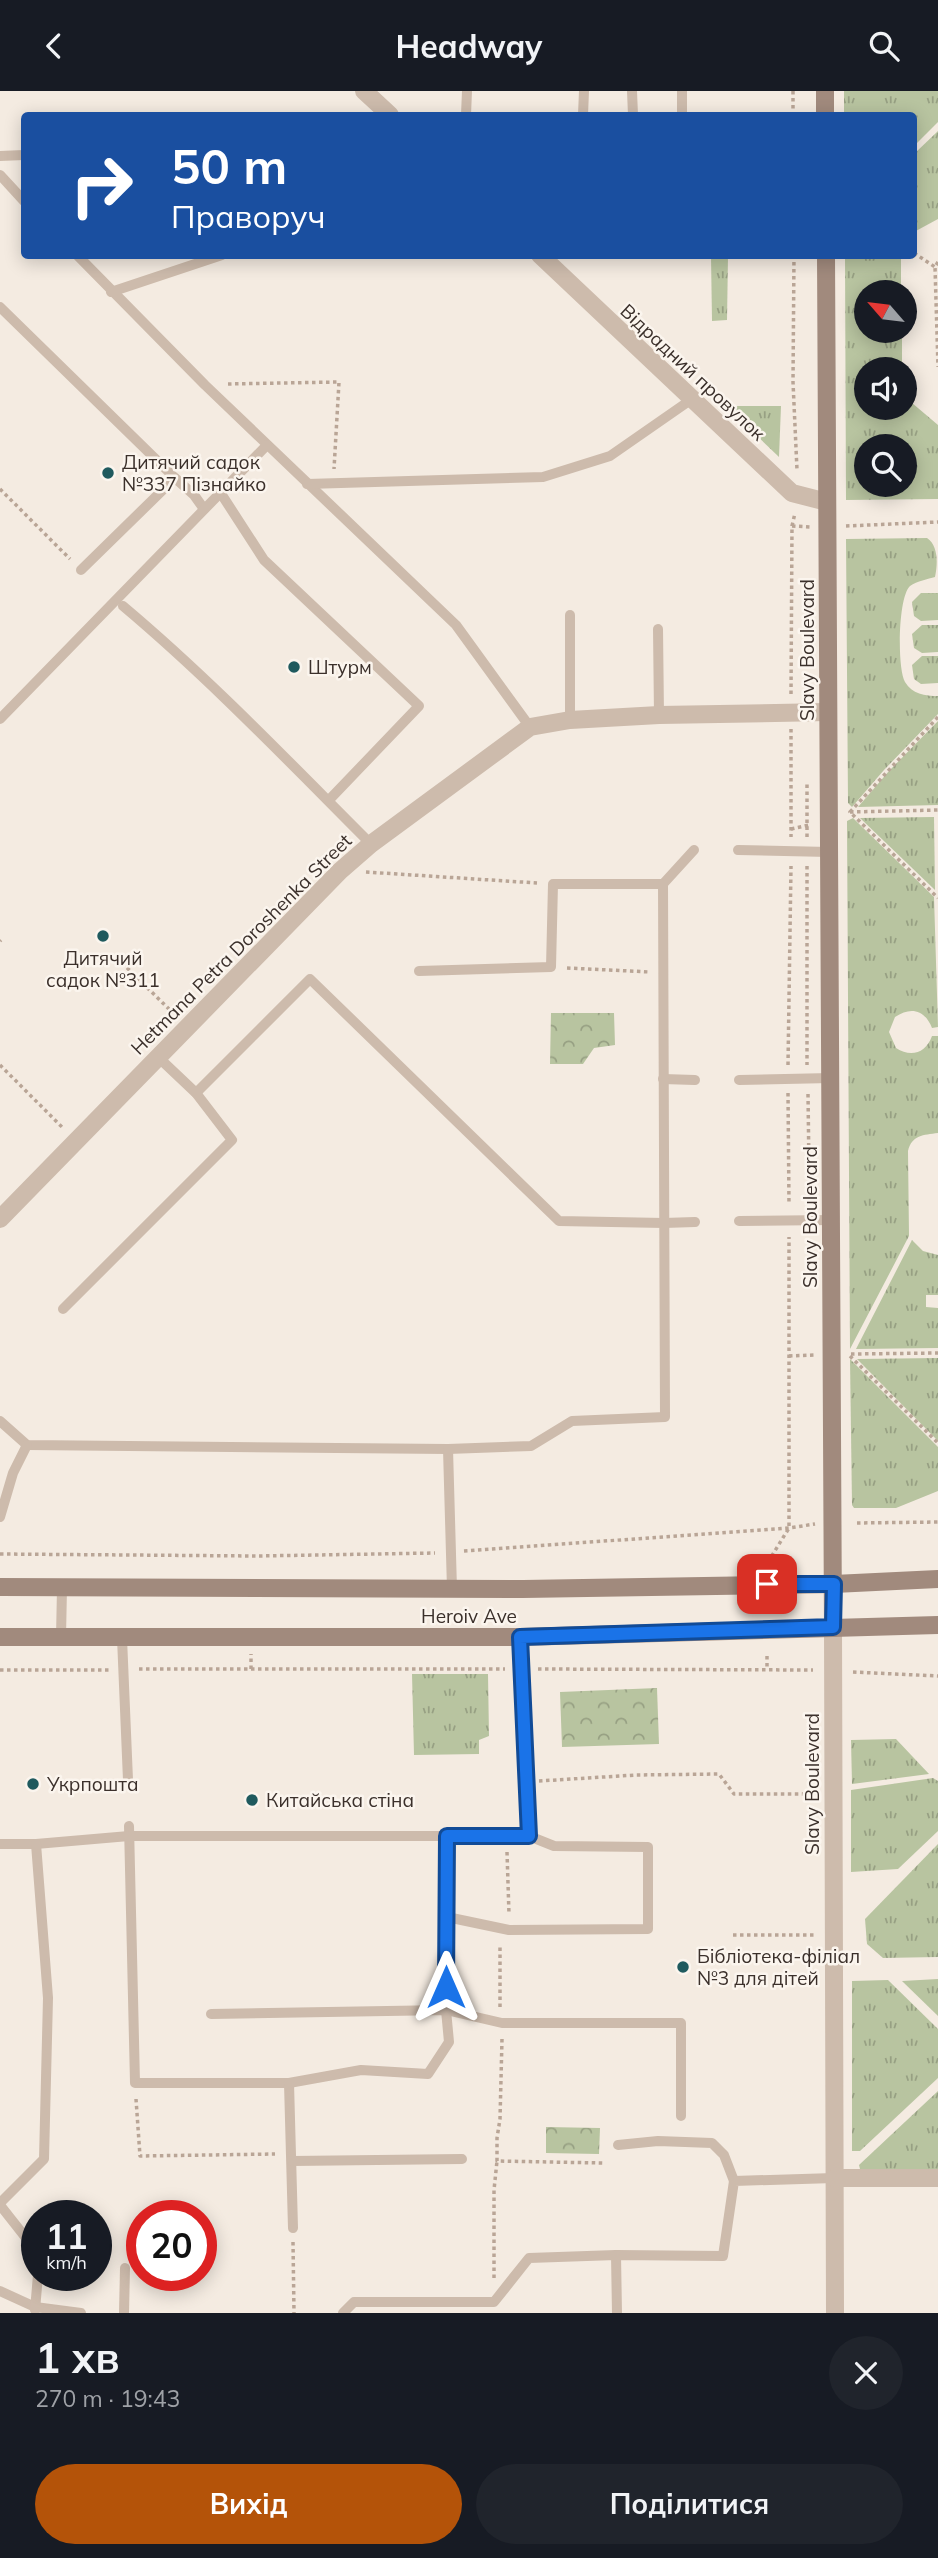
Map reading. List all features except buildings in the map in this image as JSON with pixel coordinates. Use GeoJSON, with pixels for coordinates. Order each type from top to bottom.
{"type":"FeatureCollection","features":[{"type":"Feature","properties":{"kind":"main road"},"geometry":{"type":"LineString","coordinates":[[825,91],[825,112]]}},
{"type":"Feature","properties":{"kind":"main road","name":"Slavy Boulevard"},"geometry":{"type":"LineString","coordinates":[[826,259],[831,1220],[840,1354],[833,1627]]}},
{"type":"Feature","properties":{"kind":"main road","name":"Heroiv Ave"},"geometry":{"type":"LineString","coordinates":[[0,1587],[452,1589],[834,1584],[938,1579]]}},
{"type":"Feature","properties":{"kind":"main road","name":"Heroiv Ave"},"geometry":{"type":"LineString","coordinates":[[0,1637],[520,1637],[938,1625]]}},
{"type":"Feature","properties":{"kind":"street"},"geometry":{"type":"LineString","coordinates":[[364,91],[387,112]]}},
{"type":"Feature","properties":{"kind":"street","name":"Відрадний провулок"},"geometry":{"type":"LineString","coordinates":[[544,259],[792,493],[827,502]]}},
{"type":"Feature","properties":{"kind":"street","name":"Hetmana Petra Doroshenka Street"},"geometry":{"type":"LineString","coordinates":[[0,1219],[340,871],[371,844],[530,727],[570,720],[659,715],[828,712]]}},
{"type":"Feature","properties":{"kind":"street","name":"Slavy Boulevard"},"geometry":{"type":"LineString","coordinates":[[833,1627],[835,2313]]}},
{"type":"Feature","properties":{"kind":"street"},"geometry":{"type":"LineString","coordinates":[[834,2179],[938,2178]]}},
{"type":"Feature","properties":{"kind":"lane"},"geometry":{"type":"LineString","coordinates":[[466,112],[467,91]]}},
{"type":"Feature","properties":{"kind":"lane"},"geometry":{"type":"LineString","coordinates":[[583,112],[584,91]]}},
{"type":"Feature","properties":{"kind":"lane"},"geometry":{"type":"LineString","coordinates":[[632,91],[632,112]]}},
{"type":"Feature","properties":{"kind":"lane"},"geometry":{"type":"LineString","coordinates":[[682,91],[682,112]]}},
{"type":"Feature","properties":{"kind":"lane"},"geometry":{"type":"LineString","coordinates":[[0,156],[21,155]]}},
{"type":"Feature","properties":{"kind":"lane"},"geometry":{"type":"LineString","coordinates":[[0,175],[21,198]]}},
{"type":"Feature","properties":{"kind":"lane"},"geometry":{"type":"LineString","coordinates":[[81,259],[205,385],[456,625],[530,727]]}},
{"type":"Feature","properties":{"kind":"lane"},"geometry":{"type":"LineString","coordinates":[[111,292],[210,259]]}},
{"type":"Feature","properties":{"kind":"lane"},"geometry":{"type":"LineString","coordinates":[[0,307],[194,495],[204,509]]}},
{"type":"Feature","properties":{"kind":"lane"},"geometry":{"type":"LineString","coordinates":[[307,484],[543,477],[610,456],[692,399]]}},
{"type":"Feature","properties":{"kind":"lane"},"geometry":{"type":"LineString","coordinates":[[0,719],[267,445]]}},
{"type":"Feature","properties":{"kind":"lane"},"geometry":{"type":"LineString","coordinates":[[81,570],[175,478]]}},
{"type":"Feature","properties":{"kind":"lane"},"geometry":{"type":"LineString","coordinates":[[220,492],[264,560],[419,706],[329,800]]}},
{"type":"Feature","properties":{"kind":"lane"},"geometry":{"type":"LineString","coordinates":[[123,606],[170,645],[371,844]]}},
{"type":"Feature","properties":{"kind":"lane"},"geometry":{"type":"LineString","coordinates":[[570,615],[570,720]]}},
{"type":"Feature","properties":{"kind":"lane"},"geometry":{"type":"LineString","coordinates":[[658,629],[659,715]]}},
{"type":"Feature","properties":{"kind":"lane"},"geometry":{"type":"LineString","coordinates":[[0,1421],[27,1445],[448,1449],[531,1446],[572,1421],[665,1417],[663,884],[694,850]]}},
{"type":"Feature","properties":{"kind":"lane"},"geometry":{"type":"LineString","coordinates":[[738,850],[830,852]]}},
{"type":"Feature","properties":{"kind":"lane"},"geometry":{"type":"LineString","coordinates":[[419,971],[551,967],[553,884],[663,884]]}},
{"type":"Feature","properties":{"kind":"lane"},"geometry":{"type":"LineString","coordinates":[[195,1093],[310,979],[559,1221],[695,1222]]}},
{"type":"Feature","properties":{"kind":"lane"},"geometry":{"type":"LineString","coordinates":[[63,1309],[232,1140],[195,1093],[158,1057]]}},
{"type":"Feature","properties":{"kind":"lane"},"geometry":{"type":"LineString","coordinates":[[663,1079],[695,1080]]}},
{"type":"Feature","properties":{"kind":"lane"},"geometry":{"type":"LineString","coordinates":[[739,1080],[831,1079]]}},
{"type":"Feature","properties":{"kind":"lane"},"geometry":{"type":"LineString","coordinates":[[739,1221],[831,1220]]}},
{"type":"Feature","properties":{"kind":"lane"},"geometry":{"type":"LineString","coordinates":[[0,1517],[13,1472],[27,1445]]}},
{"type":"Feature","properties":{"kind":"lane"},"geometry":{"type":"LineString","coordinates":[[448,1449],[452,1589]]}},
{"type":"Feature","properties":{"kind":"lane"},"geometry":{"type":"LineString","coordinates":[[61,1637],[62,1588]]}},
{"type":"Feature","properties":{"kind":"lane"},"geometry":{"type":"LineString","coordinates":[[122,1637],[128,1780]]}},
{"type":"Feature","properties":{"kind":"lane"},"geometry":{"type":"LineString","coordinates":[[520,1637],[529,1836]]}},
{"type":"Feature","properties":{"kind":"lane"},"geometry":{"type":"LineString","coordinates":[[129,1831],[135,2083],[289,2083],[361,2070],[428,2074],[449,2042],[446,2010],[447,1836]]}},
{"type":"Feature","properties":{"kind":"lane"},"geometry":{"type":"LineString","coordinates":[[0,1844],[36,1844],[129,1831],[529,1836],[554,1846],[648,1847],[648,1929],[509,1930],[447,1917]]}},
{"type":"Feature","properties":{"kind":"lane"},"geometry":{"type":"LineString","coordinates":[[21,2231],[0,2204],[44,2159],[48,1998],[36,1844]]}},
{"type":"Feature","properties":{"kind":"lane"},"geometry":{"type":"LineString","coordinates":[[211,2014],[446,2010],[502,2023],[681,2023],[681,2116]]}},
{"type":"Feature","properties":{"kind":"lane"},"geometry":{"type":"LineString","coordinates":[[289,2083],[293,2228]]}},
{"type":"Feature","properties":{"kind":"lane"},"geometry":{"type":"LineString","coordinates":[[343,2313],[354,2302],[494,2302],[528,2258],[723,2256],[734,2181],[724,2155],[712,2143],[658,2141],[618,2145]]}},
{"type":"Feature","properties":{"kind":"lane"},"geometry":{"type":"LineString","coordinates":[[292,2157],[462,2159]]}},
{"type":"Feature","properties":{"kind":"lane"},"geometry":{"type":"LineString","coordinates":[[734,2181],[834,2179]]}},
{"type":"Feature","properties":{"kind":"lane"},"geometry":{"type":"LineString","coordinates":[[616,2255],[617,2313]]}},
{"type":"Feature","properties":{"kind":"lane"},"geometry":{"type":"LineString","coordinates":[[124,2313],[125,2267]]}},
{"type":"Feature","properties":{"kind":"lane"},"geometry":{"type":"LineString","coordinates":[[0,2291],[35,2310],[81,2313]]}},
{"type":"Feature","properties":{"kind":"lane"},"geometry":{"type":"LineString","coordinates":[[35,2310],[37,2291]]}},
{"type":"Feature","properties":{"kind":"path"},"geometry":{"type":"LineString","coordinates":[[793,91],[793,112]]}},
{"type":"Feature","properties":{"kind":"path"},"geometry":{"type":"LineString","coordinates":[[917,254],[937,264],[938,367]]}},
{"type":"Feature","properties":{"kind":"path"},"geometry":{"type":"LineString","coordinates":[[205,385],[340,382],[333,483]]}},
{"type":"Feature","properties":{"kind":"path"},"geometry":{"type":"LineString","coordinates":[[0,489],[81,570]]}},
{"type":"Feature","properties":{"kind":"path"},"geometry":{"type":"LineString","coordinates":[[792,526],[938,522]]}},
{"type":"Feature","properties":{"kind":"path"},"geometry":{"type":"LineString","coordinates":[[768,1562],[789,1528],[791,711]]}},
{"type":"Feature","properties":{"kind":"path"},"geometry":{"type":"LineString","coordinates":[[850,812],[938,717]]}},
{"type":"Feature","properties":{"kind":"path"},"geometry":{"type":"LineString","coordinates":[[791,829],[830,820],[850,812],[938,810]]}},
{"type":"Feature","properties":{"kind":"path"},"geometry":{"type":"LineString","coordinates":[[850,812],[938,898]]}},
{"type":"Feature","properties":{"kind":"path"},"geometry":{"type":"LineString","coordinates":[[340,871],[553,884]]}},
{"type":"Feature","properties":{"kind":"path"},"geometry":{"type":"LineString","coordinates":[[117,958],[187,1028]]}},
{"type":"Feature","properties":{"kind":"path"},"geometry":{"type":"LineString","coordinates":[[551,967],[663,973]]}},
{"type":"Feature","properties":{"kind":"path"},"geometry":{"type":"LineString","coordinates":[[0,1065],[76,1141]]}},
{"type":"Feature","properties":{"kind":"path"},"geometry":{"type":"LineString","coordinates":[[789,1356],[938,1353]]}},
{"type":"Feature","properties":{"kind":"path"},"geometry":{"type":"LineString","coordinates":[[840,1354],[938,1443]]}},
{"type":"Feature","properties":{"kind":"path"},"geometry":{"type":"LineString","coordinates":[[857,1523],[938,1522]]}},
{"type":"Feature","properties":{"kind":"path"},"geometry":{"type":"LineString","coordinates":[[0,1554],[252,1556],[450,1552],[815,1525]]}},
{"type":"Feature","properties":{"kind":"path"},"geometry":{"type":"LineString","coordinates":[[252,1556],[252,1588]]}},
{"type":"Feature","properties":{"kind":"path"},"geometry":{"type":"LineString","coordinates":[[251,1637],[251,1669]]}},
{"type":"Feature","properties":{"kind":"path"},"geometry":{"type":"LineString","coordinates":[[767,1656],[767,1669]]}},
{"type":"Feature","properties":{"kind":"path"},"geometry":{"type":"LineString","coordinates":[[0,1670],[767,1669],[938,1676]]}},
{"type":"Feature","properties":{"kind":"path"},"geometry":{"type":"LineString","coordinates":[[527,1781],[719,1774],[734,1794],[833,1794]]}},
{"type":"Feature","properties":{"kind":"path"},"geometry":{"type":"LineString","coordinates":[[494,2302],[494,2190],[500,2119],[502,2023],[500,1938],[509,1938],[507,1836]]}},
{"type":"Feature","properties":{"kind":"path"},"geometry":{"type":"LineString","coordinates":[[733,1935],[833,1935]]}},
{"type":"Feature","properties":{"kind":"path"},"geometry":{"type":"LineString","coordinates":[[135,2083],[140,2156],[292,2157]]}},
{"type":"Feature","properties":{"kind":"path"},"geometry":{"type":"LineString","coordinates":[[497,2161],[603,2163]]}},
{"type":"Feature","properties":{"kind":"path"},"geometry":{"type":"LineString","coordinates":[[293,2228],[294,2313]]}},
{"type":"Feature","properties":{"kind":"green space"},"geometry":{"type":"Polygon","coordinates":[[[844,91],[938,91],[938,122],[917,143],[917,112],[844,112],[844,91]]]}},
{"type":"Feature","properties":{"kind":"green space"},"geometry":{"type":"Polygon","coordinates":[[[938,131],[938,219],[917,230],[917,151],[938,131]]]}},
{"type":"Feature","properties":{"kind":"green space"},"geometry":{"type":"Polygon","coordinates":[[[711,259],[728,259],[727,320],[712,321],[711,259]]]}},
{"type":"Feature","properties":{"kind":"green space"},"geometry":{"type":"Polygon","coordinates":[[[845,259],[901,259],[901,280],[854,280],[854,343],[902,343],[902,357],[854,357],[854,420],[917,420],[917,407],[938,425],[938,499],[846,500],[845,259]]]}},
{"type":"Feature","properties":{"kind":"green space"},"geometry":{"type":"Polygon","coordinates":[[[726,406],[781,406],[779,457],[726,406]]]}},
{"type":"Feature","properties":{"kind":"green space"},"geometry":{"type":"Polygon","coordinates":[[[927,538],[931,541],[936,555],[935,577],[913,584],[906,593],[901,618],[901,663],[905,682],[911,689],[924,695],[938,696],[938,714],[852,807],[848,803],[846,539],[927,538]]]}},
{"type":"Feature","properties":{"kind":"green space"},"geometry":{"type":"Polygon","coordinates":[[[921,593],[938,593],[938,620],[921,621],[914,616],[912,602],[921,593]]]}},
{"type":"Feature","properties":{"kind":"green space"},"geometry":{"type":"Polygon","coordinates":[[[922,625],[938,625],[938,652],[922,653],[914,648],[912,634],[922,625]]]}},
{"type":"Feature","properties":{"kind":"green space"},"geometry":{"type":"Polygon","coordinates":[[[922,656],[938,656],[938,683],[921,684],[914,679],[912,665],[922,656]]]}},
{"type":"Feature","properties":{"kind":"green space"},"geometry":{"type":"Polygon","coordinates":[[[938,721],[938,805],[858,807],[889,771],[938,721]]]}},
{"type":"Feature","properties":{"kind":"green space"},"geometry":{"type":"Polygon","coordinates":[[[934,817],[935,890],[860,818],[934,817]]]}},
{"type":"Feature","properties":{"kind":"green space"},"geometry":{"type":"Polygon","coordinates":[[[853,818],[934,897],[938,1027],[932,1028],[926,1017],[912,1011],[895,1017],[889,1032],[896,1048],[907,1053],[922,1050],[932,1036],[938,1036],[938,1133],[919,1137],[910,1146],[909,1236],[850,1349],[847,821],[853,818]]]}},
{"type":"Feature","properties":{"kind":"green space"},"geometry":{"type":"Polygon","coordinates":[[[551,1013],[614,1013],[615,1045],[594,1048],[583,1064],[550,1064],[551,1013]]]}},
{"type":"Feature","properties":{"kind":"green space"},"geometry":{"type":"Polygon","coordinates":[[[912,1240],[923,1251],[938,1255],[938,1295],[926,1295],[926,1307],[938,1308],[938,1348],[856,1349],[912,1240]]]}},
{"type":"Feature","properties":{"kind":"green space"},"geometry":{"type":"Polygon","coordinates":[[[938,1358],[938,1441],[857,1359],[938,1358]]]}},
{"type":"Feature","properties":{"kind":"green space"},"geometry":{"type":"Polygon","coordinates":[[[850,1359],[938,1447],[938,1491],[896,1508],[854,1508],[852,1505],[850,1359]]]}},
{"type":"Feature","properties":{"kind":"green space"},"geometry":{"type":"Polygon","coordinates":[[[412,1674],[488,1674],[489,1736],[479,1740],[479,1754],[414,1755],[412,1674]]]}},
{"type":"Feature","properties":{"kind":"green space"},"geometry":{"type":"Polygon","coordinates":[[[657,1688],[659,1744],[562,1747],[560,1692],[657,1688]]]}},
{"type":"Feature","properties":{"kind":"green space"},"geometry":{"type":"Polygon","coordinates":[[[896,1739],[929,1774],[852,1784],[851,1740],[896,1739]]]}},
{"type":"Feature","properties":{"kind":"green space"},"geometry":{"type":"Polygon","coordinates":[[[933,1778],[938,1781],[938,1831],[898,1869],[851,1872],[851,1790],[933,1778]]]}},
{"type":"Feature","properties":{"kind":"green space"},"geometry":{"type":"Polygon","coordinates":[[[938,1844],[938,1957],[883,1958],[867,1944],[865,1919],[938,1844]]]}},
{"type":"Feature","properties":{"kind":"green space"},"geometry":{"type":"Polygon","coordinates":[[[938,1979],[938,2016],[902,1981],[938,1979]]]}},
{"type":"Feature","properties":{"kind":"green space"},"geometry":{"type":"Polygon","coordinates":[[[888,1980],[938,2029],[938,2078],[860,2151],[852,2151],[852,1981],[888,1980]]]}},
{"type":"Feature","properties":{"kind":"green space"},"geometry":{"type":"Polygon","coordinates":[[[938,2091],[938,2169],[860,2169],[859,2165],[938,2091]]]}},
{"type":"Feature","properties":{"kind":"green space"},"geometry":{"type":"Polygon","coordinates":[[[546,2127],[600,2128],[599,2154],[546,2153],[546,2127]]]}},
{"type":"Feature","properties":{"kind":"place","name":"Дитячий садок №337 Пізнайко"},"geometry":{"type":"Point","coordinates":[108,473]}},
{"type":"Feature","properties":{"kind":"place","name":"Штурм"},"geometry":{"type":"Point","coordinates":[294,667]}},
{"type":"Feature","properties":{"kind":"place","name":"Дитячий садок №311"},"geometry":{"type":"Point","coordinates":[103,936]}},
{"type":"Feature","properties":{"kind":"place","name":"Укрпошта"},"geometry":{"type":"Point","coordinates":[33,1784]}},
{"type":"Feature","properties":{"kind":"place","name":"Китайська стіна"},"geometry":{"type":"Point","coordinates":[252,1800]}},
{"type":"Feature","properties":{"kind":"place","name":"Бібліотека-філіал №3 для дітей"},"geometry":{"type":"Point","coordinates":[683,1967]}},
{"type":"Feature","properties":{"kind":"route"},"geometry":{"type":"LineString","coordinates":[[446,1987],[447,1836],[529,1836],[520,1637],[833,1627],[834,1584],[767,1584]]}}]}
